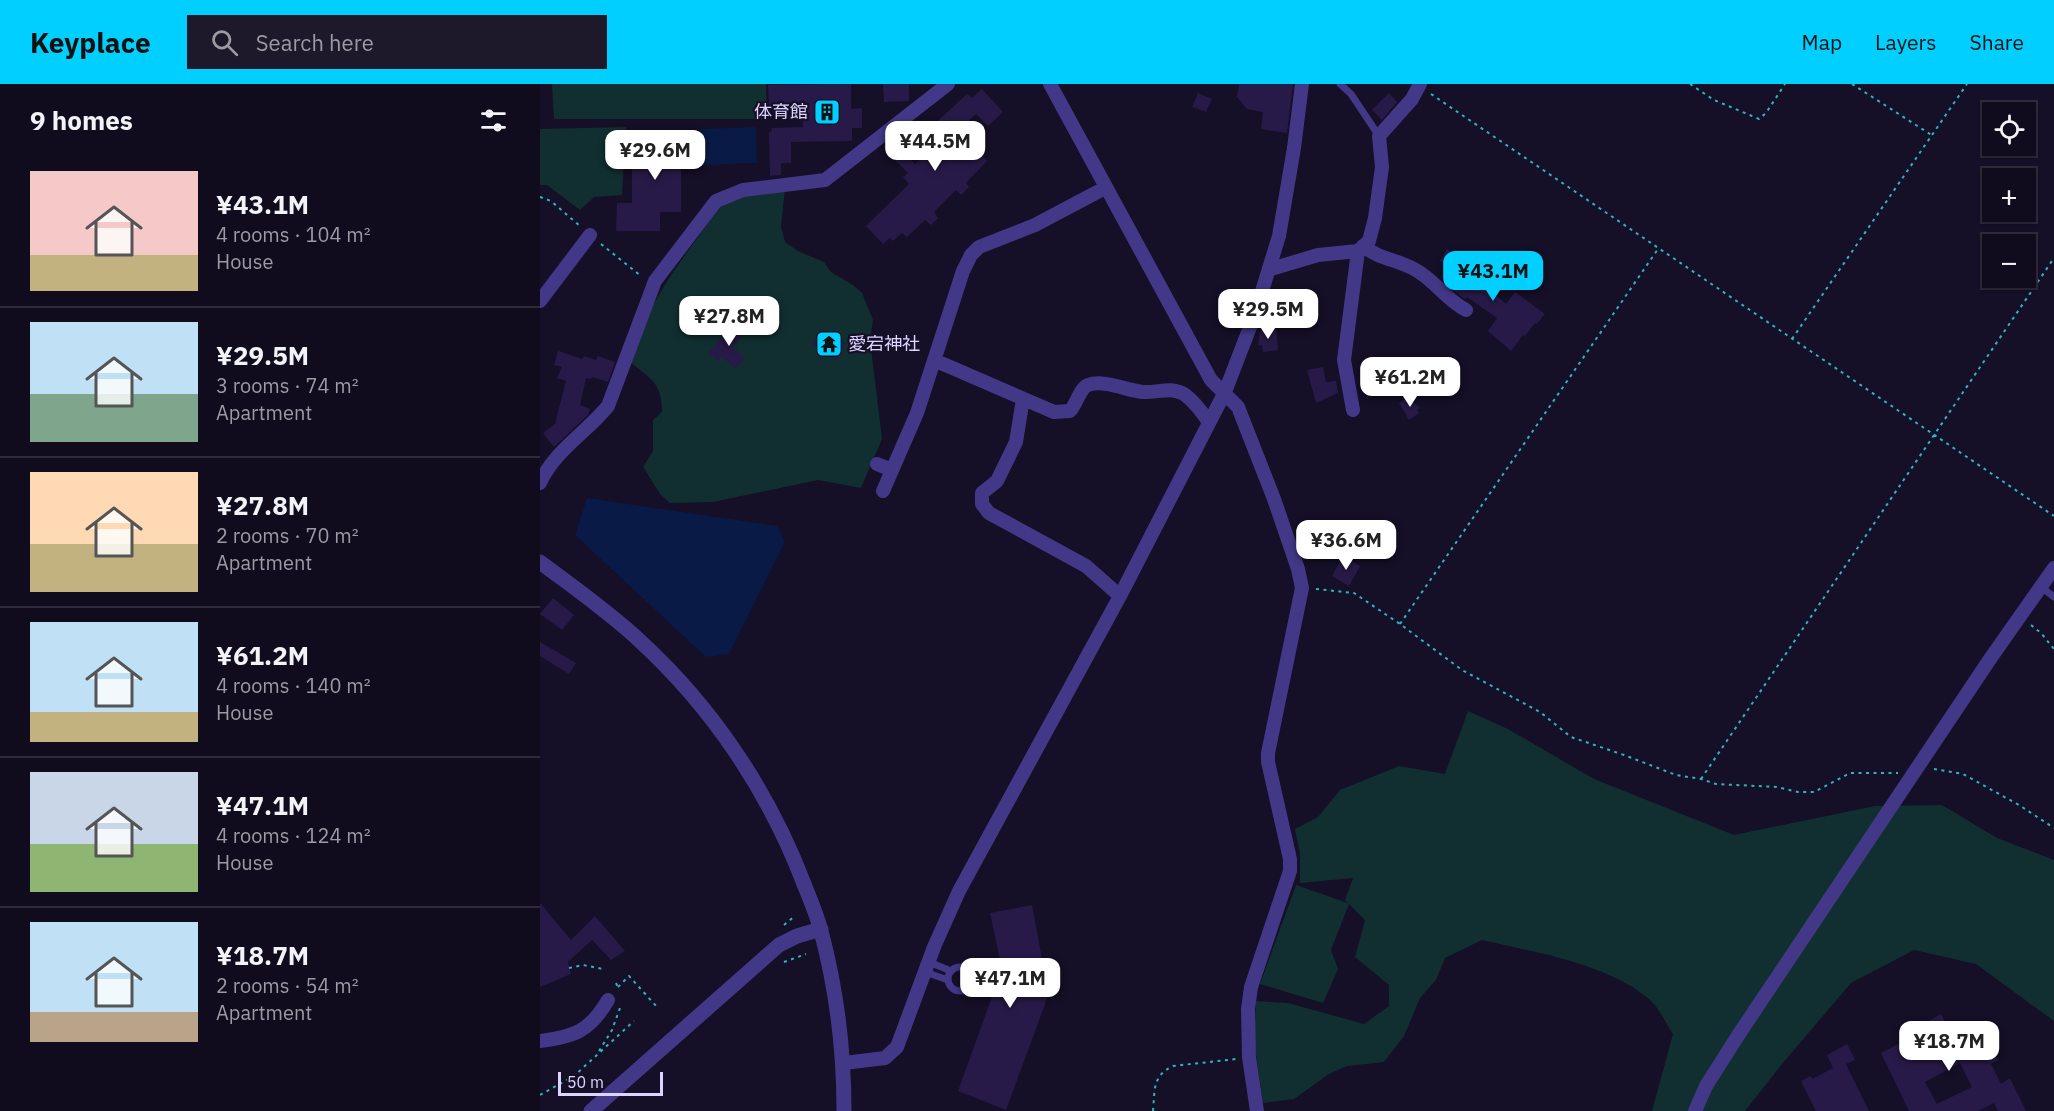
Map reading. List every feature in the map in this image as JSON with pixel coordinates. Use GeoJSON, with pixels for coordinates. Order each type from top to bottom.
{"type":"FeatureCollection","features":[{"type":"Feature","properties":{"kind":"street"},"geometry":{"type":"LineString","coordinates":[[540,483],[544,472],[556,457],[595,422],[608,406],[655,281],[716,201],[742,190],[825,180],[948,84]]}},
{"type":"Feature","properties":{"kind":"street"},"geometry":{"type":"LineString","coordinates":[[1050,84],[1210,380],[1238,407],[1274,499],[1298,569],[1302,588],[1268,753],[1268,762],[1290,859],[1290,871],[1251,987],[1248,1010],[1249,1057],[1257,1111]]}},
{"type":"Feature","properties":{"kind":"street"},"geometry":{"type":"LineString","coordinates":[[844,1063],[881,1060],[889,1056],[902,1038],[927,967],[959,891],[1120,596],[1225,392],[1255,314],[1279,236],[1302,84]]}},
{"type":"Feature","properties":{"kind":"street"},"geometry":{"type":"LineString","coordinates":[[1270,269],[1318,255],[1360,248],[1369,242],[1383,167],[1378,136],[1412,99],[1419,85]]}},
{"type":"Feature","properties":{"kind":"street"},"geometry":{"type":"LineString","coordinates":[[883,491],[917,414],[970,255],[979,247],[1035,225],[1105,188]]}},
{"type":"Feature","properties":{"kind":"street"},"geometry":{"type":"LineString","coordinates":[[540,301],[590,235]]}},
{"type":"Feature","properties":{"kind":"street"},"geometry":{"type":"LineString","coordinates":[[1360,248],[1376,256],[1413,268],[1428,278],[1456,305],[1466,310]]}},
{"type":"Feature","properties":{"kind":"street"},"geometry":{"type":"LineString","coordinates":[[1353,410],[1344,360],[1360,248]]}},
{"type":"Feature","properties":{"kind":"street"},"geometry":{"type":"LineString","coordinates":[[934,360],[1054,412],[1070,411],[1078,403],[1080,392],[1088,385],[1123,387],[1141,392],[1168,389],[1183,394],[1198,407],[1209,422]]}},
{"type":"Feature","properties":{"kind":"street"},"geometry":{"type":"LineString","coordinates":[[1023,399],[1016,442],[997,481],[982,493],[982,504],[989,513],[1086,566],[1120,596]]}},
{"type":"Feature","properties":{"kind":"street"},"geometry":{"type":"LineString","coordinates":[[877,464],[892,470]]}},
{"type":"Feature","properties":{"kind":"street"},"geometry":{"type":"LineString","coordinates":[[540,562],[639,640],[675,676],[707,712],[737,754],[775,818],[793,855],[821,929],[835,992],[844,1063],[844,1111]]}},
{"type":"Feature","properties":{"kind":"street"},"geometry":{"type":"LineString","coordinates":[[1695,1111],[1706,1086],[1738,1034],[2054,568]]}},
{"type":"Feature","properties":{"kind":"street"},"geometry":{"type":"LineString","coordinates":[[591,1111],[779,945],[797,936],[821,929]]}},
{"type":"Feature","properties":{"kind":"street"},"geometry":{"type":"LineString","coordinates":[[540,1041],[578,1034],[616,998]]}},
{"type":"Feature","properties":{"kind":"lane"},"geometry":{"type":"LineString","coordinates":[[1340,84],[1351,94],[1378,136]]}},
{"type":"Feature","properties":{"kind":"lane"},"geometry":{"type":"LineString","coordinates":[[2041,587],[2054,597]]}},
{"type":"Feature","properties":{"kind":"lane"},"geometry":{"type":"LineString","coordinates":[[960,966],[964,967],[969,970],[973,979],[972,983],[966,991],[955,994],[948,980],[927,967],[951,971],[960,966]]}},
{"type":"Feature","properties":{"kind":"lane"},"geometry":{"type":"LineString","coordinates":[[948,980],[951,971]]}},
{"type":"Feature","properties":{"kind":"path"},"geometry":{"type":"LineString","coordinates":[[1690,84],[1714,100],[1759,119],[1766,113],[1785,84]]}},
{"type":"Feature","properties":{"kind":"path"},"geometry":{"type":"LineString","coordinates":[[1852,84],[1933,136]]}},
{"type":"Feature","properties":{"kind":"path"},"geometry":{"type":"LineString","coordinates":[[1792,339],[1967,84]]}},
{"type":"Feature","properties":{"kind":"path"},"geometry":{"type":"LineString","coordinates":[[1419,85],[2054,516]]}},
{"type":"Feature","properties":{"kind":"path"},"geometry":{"type":"LineString","coordinates":[[540,197],[551,201],[639,275],[655,281]]}},
{"type":"Feature","properties":{"kind":"path"},"geometry":{"type":"LineString","coordinates":[[1400,624],[1658,249]]}},
{"type":"Feature","properties":{"kind":"path"},"geometry":{"type":"LineString","coordinates":[[1701,779],[2054,258]]}},
{"type":"Feature","properties":{"kind":"path"},"geometry":{"type":"LineString","coordinates":[[1302,588],[1354,593],[1462,670],[1540,712],[1571,737],[1676,775],[1716,784],[1777,787],[1798,792],[1814,792],[1850,774],[1917,770],[1963,774],[2019,805],[2054,828]]}},
{"type":"Feature","properties":{"kind":"path"},"geometry":{"type":"LineString","coordinates":[[2020,617],[2041,633],[2054,649]]}},
{"type":"Feature","properties":{"kind":"path"},"geometry":{"type":"LineString","coordinates":[[569,968],[583,965],[603,969]]}},
{"type":"Feature","properties":{"kind":"path"},"geometry":{"type":"LineString","coordinates":[[596,1056],[620,1012],[616,998],[618,987],[629,976],[657,1007]]}},
{"type":"Feature","properties":{"kind":"path"},"geometry":{"type":"LineString","coordinates":[[616,983],[618,987]]}},
{"type":"Feature","properties":{"kind":"path"},"geometry":{"type":"LineString","coordinates":[[540,1095],[574,1076],[634,1021]]}},
{"type":"Feature","properties":{"kind":"path"},"geometry":{"type":"LineString","coordinates":[[1153,1111],[1156,1080],[1164,1071],[1173,1066],[1249,1057]]}},
{"type":"Feature","properties":{"kind":"green space"},"geometry":{"type":"Polygon","coordinates":[[[552,84],[766,84],[767,119],[554,119],[552,84]]]}},
{"type":"Feature","properties":{"kind":"green space"},"geometry":{"type":"Polygon","coordinates":[[[626,127],[622,195],[594,197],[580,210],[547,185],[540,185],[540,129],[626,127]]]}},
{"type":"Feature","properties":{"kind":"green space"},"geometry":{"type":"Polygon","coordinates":[[[785,188],[781,227],[785,242],[798,251],[824,262],[831,272],[853,285],[862,293],[873,320],[870,340],[882,439],[861,488],[818,480],[713,502],[670,503],[660,494],[643,467],[653,451],[653,420],[662,412],[660,394],[654,382],[630,362],[657,298],[724,199],[785,188]]]}},
{"type":"Feature","properties":{"kind":"green space"},"geometry":{"type":"Polygon","coordinates":[[[1468,711],[1508,729],[1594,779],[1734,835],[1875,806],[1942,805],[1997,838],[2054,860],[2054,1021],[1976,964],[1914,950],[1851,983],[1745,1111],[1652,1111],[1673,1034],[1654,1004],[1633,988],[1593,968],[1482,940],[1445,958],[1436,980],[1420,998],[1404,1036],[1384,1062],[1347,1066],[1329,1074],[1294,1099],[1263,1103],[1254,1040],[1256,1001],[1288,1003],[1364,1024],[1389,1006],[1389,985],[1355,957],[1365,920],[1349,904],[1331,950],[1338,969],[1323,1003],[1260,984],[1296,885],[1348,903],[1345,900],[1353,878],[1300,883],[1300,853],[1295,829],[1318,817],[1340,790],[1399,766],[1445,774],[1468,711]]]}},
{"type":"Feature","properties":{"kind":"water"},"geometry":{"type":"Polygon","coordinates":[[[756,127],[757,163],[702,165],[701,129],[756,127]]]}},
{"type":"Feature","properties":{"kind":"water"},"geometry":{"type":"Polygon","coordinates":[[[587,498],[777,526],[785,542],[729,654],[706,657],[575,535],[587,498]]]}},
{"type":"Feature","properties":{"kind":"building"},"geometry":{"type":"Polygon","coordinates":[[[851,84],[851,109],[862,108],[862,128],[852,128],[852,141],[791,142],[791,163],[781,163],[781,175],[770,176],[769,132],[772,128],[803,127],[802,103],[769,104],[768,85],[851,84]]]}},
{"type":"Feature","properties":{"kind":"building"},"geometry":{"type":"Polygon","coordinates":[[[883,84],[909,84],[909,101],[884,102],[883,84]]]}},
{"type":"Feature","properties":{"kind":"building"},"geometry":{"type":"Polygon","coordinates":[[[1239,84],[1293,84],[1287,133],[1261,129],[1263,112],[1247,109],[1237,97],[1239,84]]]}},
{"type":"Feature","properties":{"kind":"building"},"geometry":{"type":"Polygon","coordinates":[[[982,89],[1003,112],[988,126],[976,114],[951,136],[969,157],[977,150],[987,161],[966,183],[969,187],[961,195],[956,190],[934,212],[938,218],[931,225],[925,220],[907,237],[902,233],[893,241],[890,238],[883,244],[866,226],[909,184],[903,177],[908,173],[890,155],[899,147],[915,164],[938,142],[928,130],[967,94],[972,98],[982,89]]]}},
{"type":"Feature","properties":{"kind":"building"},"geometry":{"type":"Polygon","coordinates":[[[1198,93],[1212,99],[1206,112],[1192,107],[1198,93]]]}},
{"type":"Feature","properties":{"kind":"building"},"geometry":{"type":"Polygon","coordinates":[[[1389,93],[1397,102],[1382,120],[1372,110],[1389,93]]]}},
{"type":"Feature","properties":{"kind":"building"},"geometry":{"type":"Polygon","coordinates":[[[673,135],[698,135],[698,157],[681,157],[681,212],[660,212],[660,231],[616,231],[617,203],[632,203],[632,138],[673,138],[673,135]]]}},
{"type":"Feature","properties":{"kind":"building"},"geometry":{"type":"Polygon","coordinates":[[[1447,249],[1482,270],[1477,279],[1506,304],[1515,292],[1545,314],[1525,336],[1523,335],[1511,351],[1488,331],[1497,318],[1451,288],[1449,284],[1457,271],[1440,261],[1447,249]]]}},
{"type":"Feature","properties":{"kind":"building"},"geometry":{"type":"Polygon","coordinates":[[[737,322],[747,331],[732,347],[745,358],[736,369],[722,357],[718,361],[708,353],[737,322]]]}},
{"type":"Feature","properties":{"kind":"building"},"geometry":{"type":"Polygon","coordinates":[[[1276,328],[1278,350],[1263,352],[1262,345],[1258,346],[1260,330],[1276,328]]]}},
{"type":"Feature","properties":{"kind":"building","name":"愛宕神社"},"geometry":{"type":"Polygon","coordinates":[[[822,329],[846,344],[837,359],[812,344],[822,329]]]}},
{"type":"Feature","properties":{"kind":"building"},"geometry":{"type":"Polygon","coordinates":[[[558,351],[582,359],[584,356],[596,360],[598,356],[615,362],[608,382],[592,377],[591,379],[586,378],[580,405],[590,409],[588,415],[554,447],[543,433],[555,424],[566,381],[557,378],[562,367],[554,365],[558,351]]]}},
{"type":"Feature","properties":{"kind":"building"},"geometry":{"type":"Polygon","coordinates":[[[1323,367],[1326,382],[1336,381],[1338,393],[1316,403],[1307,370],[1323,367]]]}},
{"type":"Feature","properties":{"kind":"building"},"geometry":{"type":"Polygon","coordinates":[[[1408,397],[1420,408],[1417,410],[1419,413],[1409,420],[1399,403],[1408,397]]]}},
{"type":"Feature","properties":{"kind":"building"},"geometry":{"type":"Polygon","coordinates":[[[1343,556],[1360,566],[1349,586],[1332,576],[1343,556]]]}},
{"type":"Feature","properties":{"kind":"building"},"geometry":{"type":"Polygon","coordinates":[[[553,598],[574,615],[562,630],[540,614],[553,598]]]}},
{"type":"Feature","properties":{"kind":"building"},"geometry":{"type":"Polygon","coordinates":[[[540,642],[576,663],[569,674],[540,656],[540,642]]]}},
{"type":"Feature","properties":{"kind":"building"},"geometry":{"type":"Polygon","coordinates":[[[540,903],[571,940],[595,916],[625,951],[611,960],[592,940],[568,962],[571,974],[540,987],[540,903]]]}},
{"type":"Feature","properties":{"kind":"building"},"geometry":{"type":"Polygon","coordinates":[[[1032,905],[1042,959],[1059,966],[1006,1110],[958,1091],[1002,969],[990,913],[1032,905]]]}},
{"type":"Feature","properties":{"kind":"building"},"geometry":{"type":"Polygon","coordinates":[[[1941,1014],[1958,1045],[1985,1029],[1998,1060],[1991,1064],[2001,1084],[2010,1078],[2026,1111],[1998,1111],[1994,1103],[1978,1111],[1909,1111],[1881,1053],[1917,1034],[1914,1029],[1941,1014]],[[1960,1063],[1925,1082],[1937,1104],[1972,1087],[1960,1063]]]}},
{"type":"Feature","properties":{"kind":"building"},"geometry":{"type":"Polygon","coordinates":[[[1847,1044],[1855,1060],[1846,1064],[1869,1111],[1816,1111],[1801,1081],[1811,1076],[1812,1079],[1833,1068],[1827,1055],[1847,1044]]]}},
{"type":"Feature","properties":{"kind":"place","name":"体育館"},"geometry":{"type":"Point","coordinates":[827,112]}},
{"type":"Feature","properties":{"kind":"place","name":"愛宕神社"},"geometry":{"type":"Point","coordinates":[829,344]}}]}
